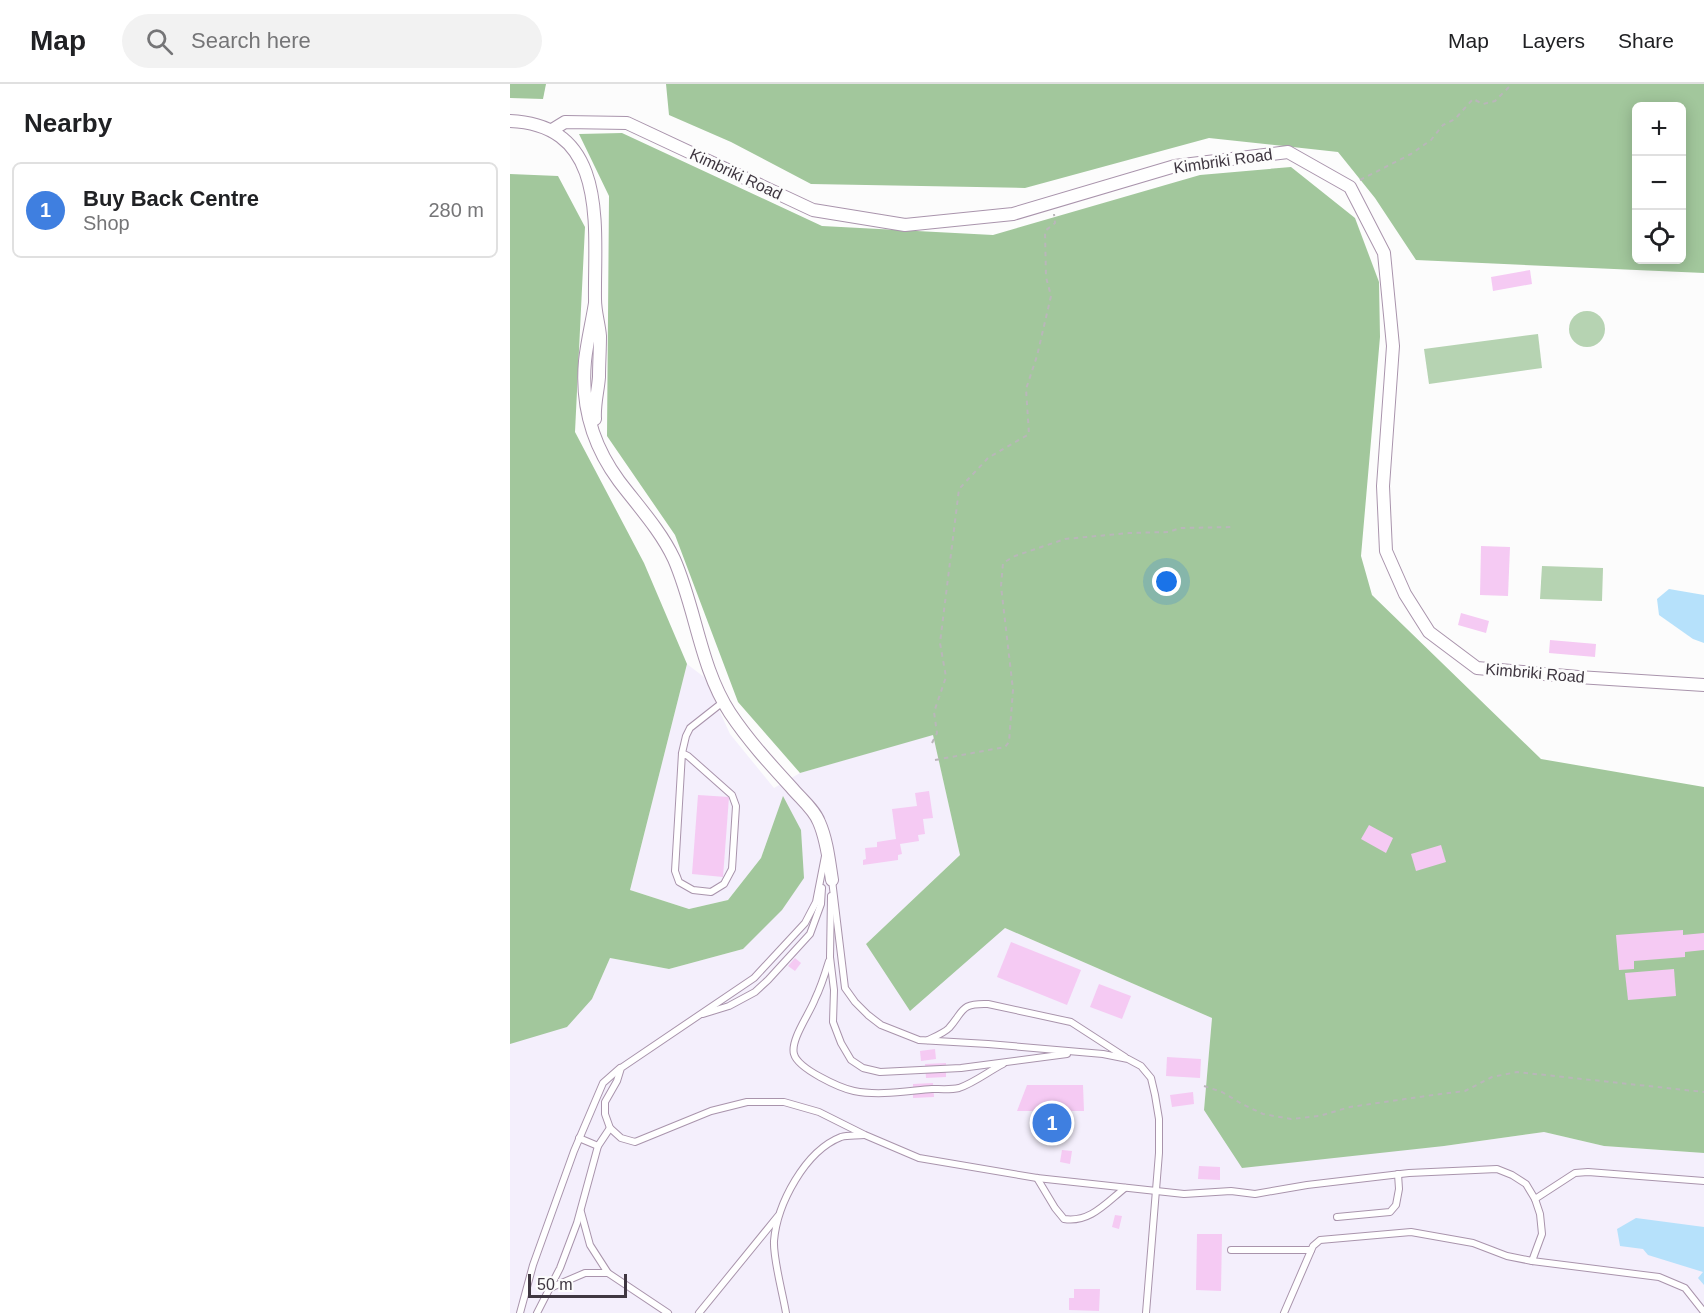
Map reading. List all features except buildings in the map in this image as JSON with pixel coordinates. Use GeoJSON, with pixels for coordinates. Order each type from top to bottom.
{"type":"FeatureCollection","features":[{"type":"Feature","properties":{"kind":"street","name":"Kimbriki Road"},"geometry":{"type":"LineString","coordinates":[[510,121],[534,124],[552,130],[565,122],[627,123],[813,210],[905,225],[1013,214],[1175,166],[1288,152],[1350,187],[1384,253],[1393,346],[1383,486],[1386,552],[1405,594],[1429,632],[1477,668],[1704,685]]}},
{"type":"Feature","properties":{"kind":"street"},"geometry":{"type":"LineString","coordinates":[[552,130],[571,148],[581,162],[594,203],[595,303],[585,362],[586,400],[590,425],[597,444],[607,463],[657,532],[673,559],[714,681],[724,701],[744,734],[818,820],[832,880]]}},
{"type":"Feature","properties":{"kind":"lane"},"geometry":{"type":"LineString","coordinates":[[682,753],[732,795],[736,806],[732,869],[724,884],[711,892],[693,890],[679,882],[675,871],[682,753],[690,728],[724,701]]}},
{"type":"Feature","properties":{"kind":"lane"},"geometry":{"type":"LineString","coordinates":[[697,1016],[729,1006],[755,992],[810,934],[821,904],[826,847]]}},
{"type":"Feature","properties":{"kind":"lane"},"geometry":{"type":"LineString","coordinates":[[520,1313],[533,1265],[579,1138],[603,1083],[621,1068],[754,978],[805,923],[816,902],[823,870]]}},
{"type":"Feature","properties":{"kind":"lane"},"geometry":{"type":"LineString","coordinates":[[832,880],[829,912],[834,1022],[841,1044],[851,1060],[862,1068],[880,1072],[948,1068],[1082,1052]]}},
{"type":"Feature","properties":{"kind":"lane"},"geometry":{"type":"LineString","coordinates":[[832,880],[845,988],[855,1002],[881,1025],[912,1038],[927,1041],[1082,1052],[1128,1059]]}},
{"type":"Feature","properties":{"kind":"lane"},"geometry":{"type":"LineString","coordinates":[[830,957],[825,976],[797,1037],[794,1053],[798,1062],[811,1073],[852,1091],[878,1093],[958,1088],[1007,1061]]}},
{"type":"Feature","properties":{"kind":"lane"},"geometry":{"type":"LineString","coordinates":[[927,1041],[948,1029],[967,1006],[978,1003],[988,1004],[1071,1022],[1141,1066],[1151,1078],[1159,1119],[1159,1153],[1146,1313]]}},
{"type":"Feature","properties":{"kind":"lane"},"geometry":{"type":"LineString","coordinates":[[621,1068],[617,1081],[605,1102],[605,1114],[610,1128],[621,1138],[635,1142],[711,1111],[747,1102],[783,1102],[819,1113],[920,1158],[1037,1178],[1184,1194],[1231,1191],[1255,1194],[1398,1174],[1497,1169],[1526,1184],[1535,1199],[1542,1234],[1532,1261]]}},
{"type":"Feature","properties":{"kind":"lane"},"geometry":{"type":"LineString","coordinates":[[537,1313],[560,1268],[581,1210],[598,1146],[610,1128]]}},
{"type":"Feature","properties":{"kind":"lane"},"geometry":{"type":"LineString","coordinates":[[699,1313],[778,1216],[809,1159],[827,1144],[843,1136],[864,1135]]}},
{"type":"Feature","properties":{"kind":"lane"},"geometry":{"type":"LineString","coordinates":[[579,1138],[598,1146]]}},
{"type":"Feature","properties":{"kind":"lane"},"geometry":{"type":"LineString","coordinates":[[1535,1199],[1575,1173],[1588,1172],[1704,1181]]}},
{"type":"Feature","properties":{"kind":"lane"},"geometry":{"type":"LineString","coordinates":[[1337,1217],[1390,1212],[1396,1205],[1399,1189],[1398,1174]]}},
{"type":"Feature","properties":{"kind":"lane"},"geometry":{"type":"LineString","coordinates":[[1037,1178],[1055,1208],[1064,1218],[1075,1220],[1091,1215],[1126,1187]]}},
{"type":"Feature","properties":{"kind":"lane"},"geometry":{"type":"LineString","coordinates":[[581,1210],[590,1245],[608,1274],[668,1313]]}},
{"type":"Feature","properties":{"kind":"lane"},"geometry":{"type":"LineString","coordinates":[[778,1216],[774,1242],[786,1313]]}},
{"type":"Feature","properties":{"kind":"lane"},"geometry":{"type":"LineString","coordinates":[[1284,1313],[1312,1246],[1320,1240],[1411,1232],[1473,1244],[1507,1256],[1532,1261],[1659,1277],[1685,1288],[1704,1311]]}},
{"type":"Feature","properties":{"kind":"lane"},"geometry":{"type":"LineString","coordinates":[[1231,1250],[1311,1250]]}},
{"type":"Feature","properties":{"kind":"lane"},"geometry":{"type":"LineString","coordinates":[[550,1288],[585,1273],[608,1274]]}},
{"type":"Feature","properties":{"kind":"path"},"geometry":{"type":"LineString","coordinates":[[1350,187],[1431,140],[1443,125],[1455,119],[1473,99],[1483,104],[1496,101],[1512,84]]}},
{"type":"Feature","properties":{"kind":"path"},"geometry":{"type":"LineString","coordinates":[[932,743],[938,733],[934,712],[946,677],[940,643],[960,489],[988,458],[1029,434],[1026,389],[1051,296],[1046,277],[1046,231],[1055,223],[1052,202]]}},
{"type":"Feature","properties":{"kind":"path"},"geometry":{"type":"LineString","coordinates":[[935,760],[1005,747],[1009,742],[1013,690],[1001,586],[1003,563],[1015,556],[1065,539],[1169,532],[1180,528],[1233,527]]}},
{"type":"Feature","properties":{"kind":"path"},"geometry":{"type":"LineString","coordinates":[[1204,1086],[1222,1092],[1263,1114],[1291,1119],[1319,1116],[1350,1107],[1466,1091],[1492,1077],[1518,1072],[1704,1092]]}},
{"type":"Feature","properties":{"kind":"shaded area"},"geometry":{"type":"Polygon","coordinates":[[[687,664],[704,677],[730,734],[774,788],[800,773],[933,734],[960,855],[866,944],[1005,928],[1212,1018],[1204,1110],[1444,1146],[1544,1132],[1604,1146],[1704,1153],[1704,1313],[510,1313],[510,1044],[592,999],[610,958],[669,969],[743,949],[783,797],[761,858],[728,900],[689,909],[630,890],[687,664]]]}},
{"type":"Feature","properties":{"kind":"green space"},"geometry":{"type":"Polygon","coordinates":[[[510,84],[546,84],[543,99],[510,98],[510,84]]]}},
{"type":"Feature","properties":{"kind":"green space"},"geometry":{"type":"Polygon","coordinates":[[[666,84],[1704,84],[1704,273],[1416,260],[1375,198],[1338,152],[1209,138],[1025,188],[811,184],[731,142],[669,115],[666,84]]]}},
{"type":"Feature","properties":{"kind":"green space"},"geometry":{"type":"Polygon","coordinates":[[[622,133],[822,226],[993,235],[1200,175],[1291,167],[1355,218],[1379,282],[1380,337],[1361,556],[1372,595],[1541,759],[1704,787],[1704,1153],[1604,1146],[1544,1132],[1444,1146],[1242,1168],[1204,1110],[1212,1018],[1005,928],[910,1011],[866,944],[960,855],[933,735],[800,773],[738,702],[675,535],[607,436],[609,196],[579,134],[622,133]]]}},
{"type":"Feature","properties":{"kind":"green space"},"geometry":{"type":"Polygon","coordinates":[[[510,174],[558,176],[585,227],[575,432],[644,563],[687,664],[630,890],[689,909],[728,900],[761,858],[783,796],[801,830],[804,878],[782,910],[743,949],[669,969],[610,958],[592,999],[567,1027],[510,1044],[510,174]]]}},
{"type":"Feature","properties":{"kind":"green space"},"geometry":{"type":"Polygon","coordinates":[[[1587,311],[1600,316],[1605,329],[1600,342],[1587,347],[1574,342],[1569,329],[1574,316],[1587,311]]]}},
{"type":"Feature","properties":{"kind":"green space"},"geometry":{"type":"Polygon","coordinates":[[[1538,334],[1542,368],[1429,384],[1424,349],[1538,334]]]}},
{"type":"Feature","properties":{"kind":"green space"},"geometry":{"type":"Polygon","coordinates":[[[1542,566],[1603,568],[1602,601],[1540,599],[1542,566]]]}},
{"type":"Feature","properties":{"kind":"water"},"geometry":{"type":"Polygon","coordinates":[[[1669,589],[1704,595],[1704,643],[1693,639],[1659,615],[1657,599],[1669,589]]]}},
{"type":"Feature","properties":{"kind":"water"},"geometry":{"type":"Polygon","coordinates":[[[1636,1218],[1704,1227],[1704,1285],[1698,1278],[1703,1272],[1648,1255],[1643,1249],[1620,1246],[1617,1229],[1636,1218]]]}},
{"type":"Feature","properties":{"kind":"place","name":"Buy Back Centre"},"geometry":{"type":"Point","coordinates":[1052,1123]}}]}
